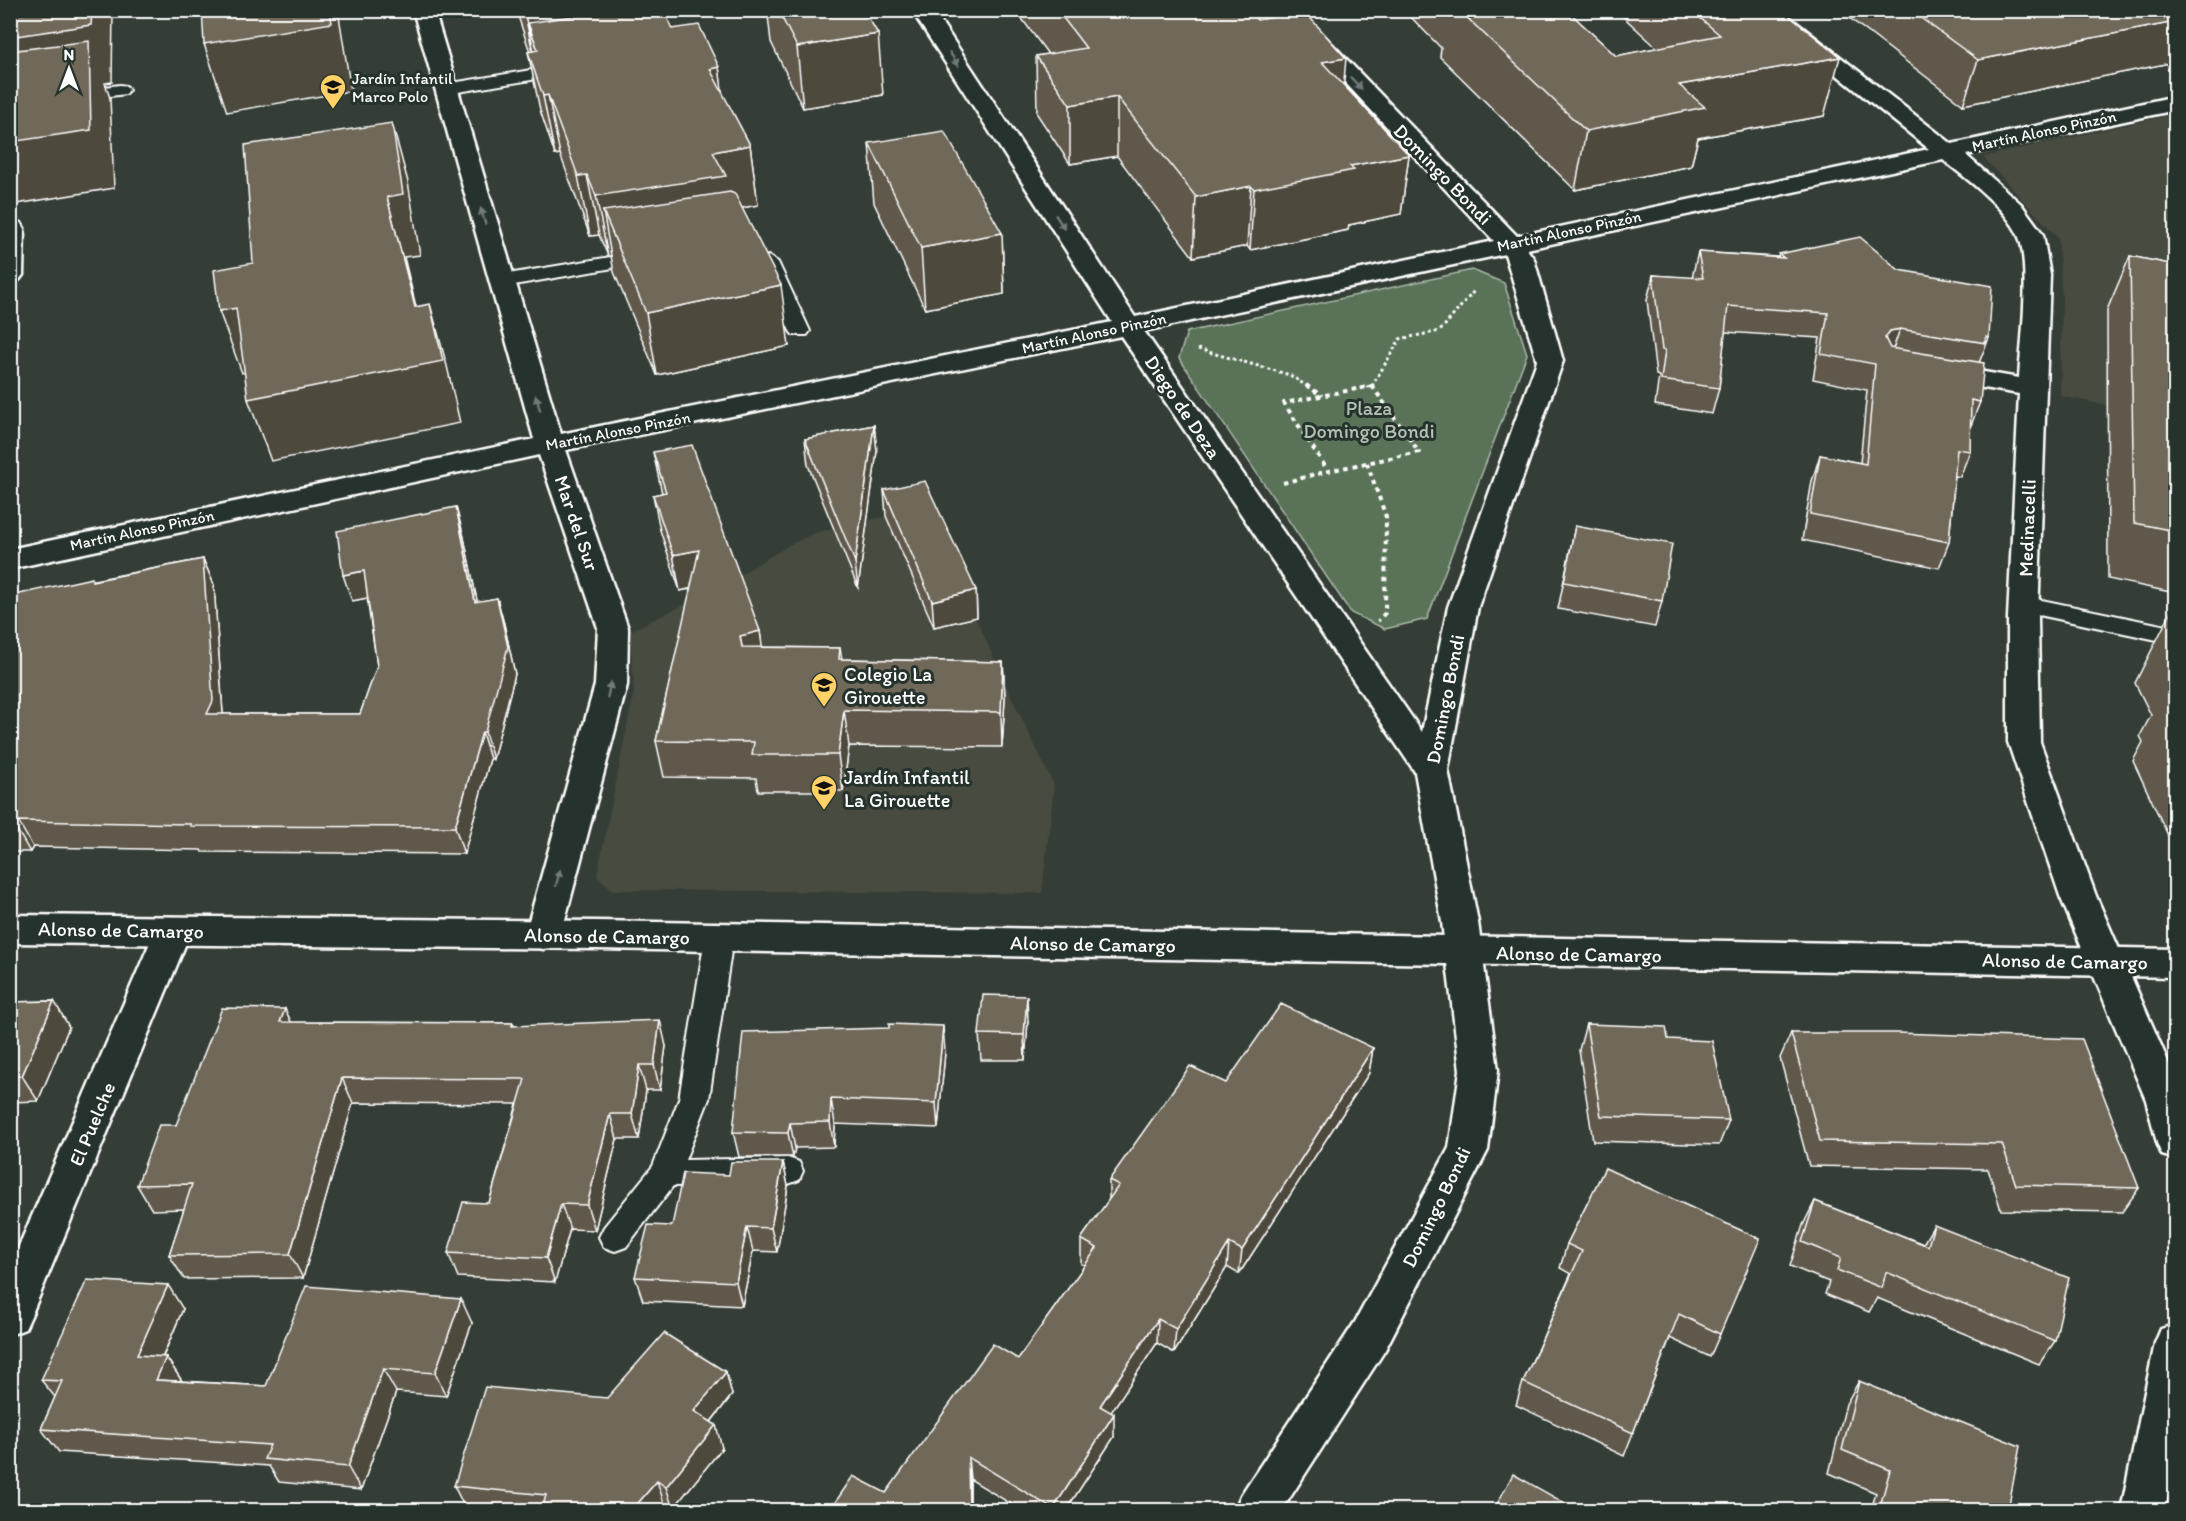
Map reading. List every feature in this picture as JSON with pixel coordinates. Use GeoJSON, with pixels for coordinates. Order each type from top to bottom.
{"type":"FeatureCollection","features":[{"type":"Feature","properties":{"kind":"street","name":"Mar del Sur"},"geometry":{"type":"LineString","coordinates":[[423,10],[550,445],[614,628],[611,685],[543,935]]}},
{"type":"Feature","properties":{"kind":"street","name":"Diego de Deza"},"geometry":{"type":"LineString","coordinates":[[928,10],[925,14],[1128,327],[1431,770]]}},
{"type":"Feature","properties":{"kind":"street","name":"Domingo Bondi"},"geometry":{"type":"LineString","coordinates":[[1257,1510],[1370,1336],[1468,1150],[1479,1070],[1463,952],[1431,770],[1463,608],[1550,361],[1521,259],[1510,243],[1287,10]]}},
{"type":"Feature","properties":{"kind":"street","name":"Medinacelli"},"geometry":{"type":"LineString","coordinates":[[1766,10],[1948,153],[2012,209],[2031,235],[2037,275],[2023,604],[2024,742],[2078,896],[2165,1100],[2175,1143]]}},
{"type":"Feature","properties":{"kind":"street","name":"Martín Alonso Pinzón"},"geometry":{"type":"LineString","coordinates":[[10,559],[550,445],[1128,327],[1510,243],[1948,153],[2175,103]]}},
{"type":"Feature","properties":{"kind":"street"},"geometry":{"type":"LineString","coordinates":[[10,275],[12,228]]}},
{"type":"Feature","properties":{"kind":"street"},"geometry":{"type":"LineString","coordinates":[[1914,369],[2032,388]]}},
{"type":"Feature","properties":{"kind":"street","name":"Alonso de Camargo"},"geometry":{"type":"LineString","coordinates":[[10,929],[543,935],[2175,963]]}},
{"type":"Feature","properties":{"kind":"street","name":"El Puelche"},"geometry":{"type":"LineString","coordinates":[[10,1316],[173,931]]}},
{"type":"Feature","properties":{"kind":"street"},"geometry":{"type":"LineString","coordinates":[[2143,1510],[2175,1343]]}},
{"type":"Feature","properties":{"kind":"lane"},"geometry":{"type":"LineString","coordinates":[[446,89],[581,67]]}},
{"type":"Feature","properties":{"kind":"lane"},"geometry":{"type":"LineString","coordinates":[[10,104],[120,90]]}},
{"type":"Feature","properties":{"kind":"lane"},"geometry":{"type":"LineString","coordinates":[[757,249],[763,252],[800,331]]}},
{"type":"Feature","properties":{"kind":"lane"},"geometry":{"type":"LineString","coordinates":[[502,280],[665,254]]}},
{"type":"Feature","properties":{"kind":"lane"},"geometry":{"type":"LineString","coordinates":[[2023,604],[2175,636]]}},
{"type":"Feature","properties":{"kind":"lane"},"geometry":{"type":"LineString","coordinates":[[615,1237],[664,1173],[694,1099],[719,938]]}},
{"type":"Feature","properties":{"kind":"lane"},"geometry":{"type":"LineString","coordinates":[[664,1173],[788,1171]]}},
{"type":"Feature","properties":{"kind":"path"},"geometry":{"type":"LineString","coordinates":[[1372,386],[1419,452],[1328,471],[1284,403],[1372,386],[1400,339],[1440,331],[1490,272],[1466,253]]}},
{"type":"Feature","properties":{"kind":"path"},"geometry":{"type":"LineString","coordinates":[[1195,348],[1290,375],[1322,396]]}},
{"type":"Feature","properties":{"kind":"path"},"geometry":{"type":"LineString","coordinates":[[1350,652],[1385,613],[1386,518],[1367,463]]}},
{"type":"Feature","properties":{"kind":"shaded area"},"geometry":{"type":"Polygon","coordinates":[[[2175,114],[2175,419],[2060,396],[2062,298],[2058,238],[1983,157],[2175,114]]]}},
{"type":"Feature","properties":{"kind":"shaded area","name":"Colegio La Girouette"},"geometry":{"type":"Polygon","coordinates":[[[927,507],[1006,686],[1054,785],[1042,893],[613,890],[597,876],[634,692],[630,631],[720,587],[791,544],[815,533],[927,507]]]}},
{"type":"Feature","properties":{"kind":"green space","name":"Plaza Domingo Bondi"},"geometry":{"type":"Polygon","coordinates":[[[1472,270],[1504,283],[1527,354],[1427,619],[1385,629],[1351,613],[1179,358],[1187,332],[1472,270]]]}},
{"type":"Feature","properties":{"kind":"building"},"geometry":{"type":"Polygon","coordinates":[[[10,10],[92,10],[91,25],[10,37],[10,10]]]}},
{"type":"Feature","properties":{"kind":"building"},"geometry":{"type":"Polygon","coordinates":[[[202,10],[330,10],[332,23],[204,44],[202,10]]]}},
{"type":"Feature","properties":{"kind":"building"},"geometry":{"type":"Polygon","coordinates":[[[611,10],[664,10],[672,29],[699,25],[719,67],[710,69],[750,145],[713,152],[726,176],[596,196],[587,175],[578,176],[548,95],[543,96],[528,52],[538,50],[528,23],[611,10]]]}},
{"type":"Feature","properties":{"kind":"building"},"geometry":{"type":"Polygon","coordinates":[[[778,10],[864,10],[878,34],[797,47],[778,10]]]}},
{"type":"Feature","properties":{"kind":"building"},"geometry":{"type":"Polygon","coordinates":[[[1057,10],[1249,10],[1257,20],[1305,12],[1346,58],[1322,62],[1409,155],[1350,166],[1354,170],[1254,189],[1251,186],[1196,197],[1117,97],[1070,105],[1036,56],[1086,48],[1057,10]]]}},
{"type":"Feature","properties":{"kind":"building"},"geometry":{"type":"Polygon","coordinates":[[[1459,10],[1567,10],[1616,56],[1720,35],[1691,10],[1782,10],[1840,57],[1679,85],[1705,107],[1586,131],[1459,10]]]}},
{"type":"Feature","properties":{"kind":"building"},"geometry":{"type":"Polygon","coordinates":[[[1910,10],[2175,10],[2175,22],[1978,60],[1910,10]]]}},
{"type":"Feature","properties":{"kind":"building"},"geometry":{"type":"Polygon","coordinates":[[[89,41],[91,130],[10,142],[10,51],[89,41]]]}},
{"type":"Feature","properties":{"kind":"building"},"geometry":{"type":"Polygon","coordinates":[[[392,123],[403,194],[387,197],[415,307],[430,304],[443,361],[248,399],[236,308],[219,311],[214,270],[253,263],[245,145],[392,123]]]}},
{"type":"Feature","properties":{"kind":"building"},"geometry":{"type":"Polygon","coordinates":[[[944,131],[1002,233],[921,248],[869,143],[944,131]]]}},
{"type":"Feature","properties":{"kind":"building"},"geometry":{"type":"Polygon","coordinates":[[[730,192],[735,194],[781,285],[646,313],[603,211],[730,192]]]}},
{"type":"Feature","properties":{"kind":"building"},"geometry":{"type":"Polygon","coordinates":[[[1860,237],[1899,270],[1992,286],[1989,338],[1986,337],[1986,343],[1900,329],[1890,331],[1885,338],[1890,348],[1984,363],[1980,402],[1971,400],[1970,451],[1957,449],[1949,542],[1810,514],[1820,455],[1866,464],[1875,364],[1821,354],[1828,313],[1728,306],[1719,388],[1661,380],[1665,350],[1662,350],[1653,275],[1703,278],[1698,252],[1784,258],[1779,254],[1860,237]]]}},
{"type":"Feature","properties":{"kind":"building"},"geometry":{"type":"Polygon","coordinates":[[[2130,256],[2175,265],[2175,531],[2134,523],[2130,256]]]}},
{"type":"Feature","properties":{"kind":"building"},"geometry":{"type":"Polygon","coordinates":[[[874,425],[855,562],[805,439],[874,425]]]}},
{"type":"Feature","properties":{"kind":"building"},"geometry":{"type":"Polygon","coordinates":[[[692,445],[760,631],[740,636],[742,647],[840,648],[839,659],[1003,662],[1001,712],[844,710],[838,755],[752,755],[754,742],[656,741],[699,550],[673,555],[653,495],[666,492],[653,452],[692,445]]]}},
{"type":"Feature","properties":{"kind":"building"},"geometry":{"type":"Polygon","coordinates":[[[925,481],[976,590],[932,601],[884,490],[925,481]]]}},
{"type":"Feature","properties":{"kind":"building"},"geometry":{"type":"Polygon","coordinates":[[[456,507],[475,602],[497,598],[508,647],[485,732],[482,732],[455,827],[190,826],[191,824],[18,821],[15,826],[10,826],[10,596],[92,578],[92,581],[203,559],[213,701],[207,714],[360,714],[377,666],[364,571],[343,575],[337,531],[456,507]]]}},
{"type":"Feature","properties":{"kind":"building"},"geometry":{"type":"Polygon","coordinates":[[[1575,526],[1672,544],[1662,601],[1564,582],[1575,526]]]}},
{"type":"Feature","properties":{"kind":"building"},"geometry":{"type":"Polygon","coordinates":[[[983,995],[1027,996],[1024,1035],[979,1034],[983,995]]]}},
{"type":"Feature","properties":{"kind":"building"},"geometry":{"type":"Polygon","coordinates":[[[54,1001],[22,1076],[10,1076],[10,1002],[54,1001]]]}},
{"type":"Feature","properties":{"kind":"building"},"geometry":{"type":"Polygon","coordinates":[[[1281,1004],[1373,1048],[1242,1250],[1229,1243],[1176,1329],[1158,1319],[1100,1406],[1114,1414],[1053,1509],[968,1457],[969,1510],[830,1510],[853,1476],[886,1493],[993,1344],[1018,1359],[1097,1248],[1081,1239],[1119,1185],[1109,1180],[1190,1066],[1226,1083],[1281,1004]]]}},
{"type":"Feature","properties":{"kind":"building"},"geometry":{"type":"Polygon","coordinates":[[[222,1008],[285,1009],[280,1022],[513,1023],[512,1026],[660,1020],[654,1065],[639,1065],[632,1114],[610,1114],[587,1205],[561,1204],[546,1258],[448,1253],[463,1202],[489,1203],[525,1079],[342,1078],[290,1254],[169,1255],[192,1184],[137,1185],[159,1125],[176,1125],[222,1008]]]}},
{"type":"Feature","properties":{"kind":"building"},"geometry":{"type":"Polygon","coordinates":[[[889,1024],[943,1026],[936,1103],[831,1099],[830,1122],[790,1123],[788,1133],[733,1132],[743,1032],[889,1028],[889,1024]]]}},
{"type":"Feature","properties":{"kind":"building"},"geometry":{"type":"Polygon","coordinates":[[[1586,1024],[1666,1027],[1668,1039],[1712,1041],[1729,1120],[1601,1116],[1586,1024]]]}},
{"type":"Feature","properties":{"kind":"building"},"geometry":{"type":"Polygon","coordinates":[[[1791,1033],[1896,1033],[2082,1039],[2139,1188],[2016,1185],[2002,1144],[1820,1141],[1791,1033]]]}},
{"type":"Feature","properties":{"kind":"building"},"geometry":{"type":"Polygon","coordinates":[[[731,1162],[783,1162],[771,1228],[747,1227],[736,1282],[635,1277],[648,1225],[672,1226],[683,1173],[729,1175],[731,1162]]]}},
{"type":"Feature","properties":{"kind":"building"},"geometry":{"type":"Polygon","coordinates":[[[1605,1168],[1760,1239],[1720,1334],[1679,1314],[1633,1433],[1523,1382],[1582,1251],[1567,1244],[1605,1168]]]}},
{"type":"Feature","properties":{"kind":"building"},"geometry":{"type":"Polygon","coordinates":[[[1815,1201],[1928,1246],[1934,1225],[2069,1278],[2055,1341],[1886,1272],[1882,1288],[1837,1270],[1841,1258],[1802,1242],[1815,1201]]]}},
{"type":"Feature","properties":{"kind":"building"},"geometry":{"type":"Polygon","coordinates":[[[87,1280],[168,1285],[137,1355],[166,1357],[156,1380],[266,1386],[306,1286],[461,1299],[435,1373],[383,1369],[348,1467],[264,1459],[270,1445],[41,1429],[62,1381],[41,1380],[87,1280]]]}},
{"type":"Feature","properties":{"kind":"building"},"geometry":{"type":"Polygon","coordinates":[[[664,1333],[726,1372],[694,1411],[716,1425],[666,1487],[657,1481],[632,1510],[542,1510],[546,1495],[454,1486],[485,1387],[607,1398],[664,1333]]]}},
{"type":"Feature","properties":{"kind":"building"},"geometry":{"type":"Polygon","coordinates":[[[1859,1381],[2020,1446],[2008,1510],[1879,1510],[1890,1470],[1842,1450],[1859,1381]]]}},
{"type":"Feature","properties":{"kind":"building"},"geometry":{"type":"Polygon","coordinates":[[[1513,1474],[1577,1510],[1494,1510],[1513,1474]]]}},
{"type":"Feature","properties":{"kind":"place","name":"Jardín Infantil Marco Polo"},"geometry":{"type":"Point","coordinates":[333,110]}},
{"type":"Feature","properties":{"kind":"place","name":"Colegio La Girouette"},"geometry":{"type":"Point","coordinates":[824,708]}},
{"type":"Feature","properties":{"kind":"place","name":"Jardín Infantil La Girouette"},"geometry":{"type":"Point","coordinates":[824,811]}}]}
